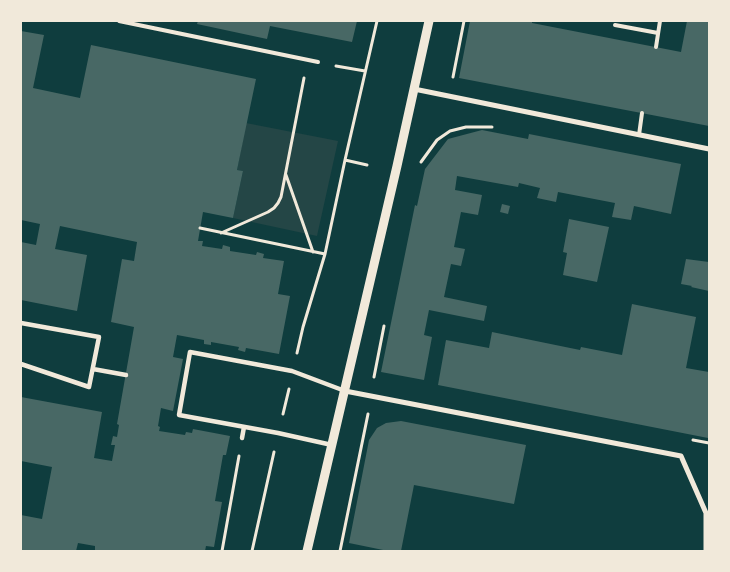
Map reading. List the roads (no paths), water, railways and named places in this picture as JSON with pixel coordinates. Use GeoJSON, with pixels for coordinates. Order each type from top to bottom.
{"type":"FeatureCollection","features":[{"type":"Feature","properties":{"kind":"street"},"geometry":{"type":"LineString","coordinates":[[307,551],[428,21]]}},
{"type":"Feature","properties":{"kind":"street"},"geometry":{"type":"LineString","coordinates":[[414,89],[709,149]]}},
{"type":"Feature","properties":{"kind":"street"},"geometry":{"type":"LineString","coordinates":[[21,322],[99,338],[89,387],[21,364]]}},
{"type":"Feature","properties":{"kind":"street"},"geometry":{"type":"LineString","coordinates":[[332,445],[179,415],[190,352],[292,371],[345,391],[681,456],[706,513],[706,551]]}},
{"type":"Feature","properties":{"kind":"street"},"geometry":{"type":"LineString","coordinates":[[93,369],[126,375]]}},
{"type":"Feature","properties":{"kind":"street"},"geometry":{"type":"LineString","coordinates":[[178,385],[184,386]]}},
{"type":"Feature","properties":{"kind":"street"},"geometry":{"type":"LineString","coordinates":[[242,438],[244,427]]}},
{"type":"Feature","properties":{"kind":"lane"},"geometry":{"type":"LineString","coordinates":[[119,21],[318,62]]}},
{"type":"Feature","properties":{"kind":"lane"},"geometry":{"type":"LineString","coordinates":[[656,47],[660,21]]}},
{"type":"Feature","properties":{"kind":"lane"},"geometry":{"type":"LineString","coordinates":[[615,25],[658,33]]}},
{"type":"Feature","properties":{"kind":"lane"},"geometry":{"type":"LineString","coordinates":[[638,135],[642,113]]}}]}
